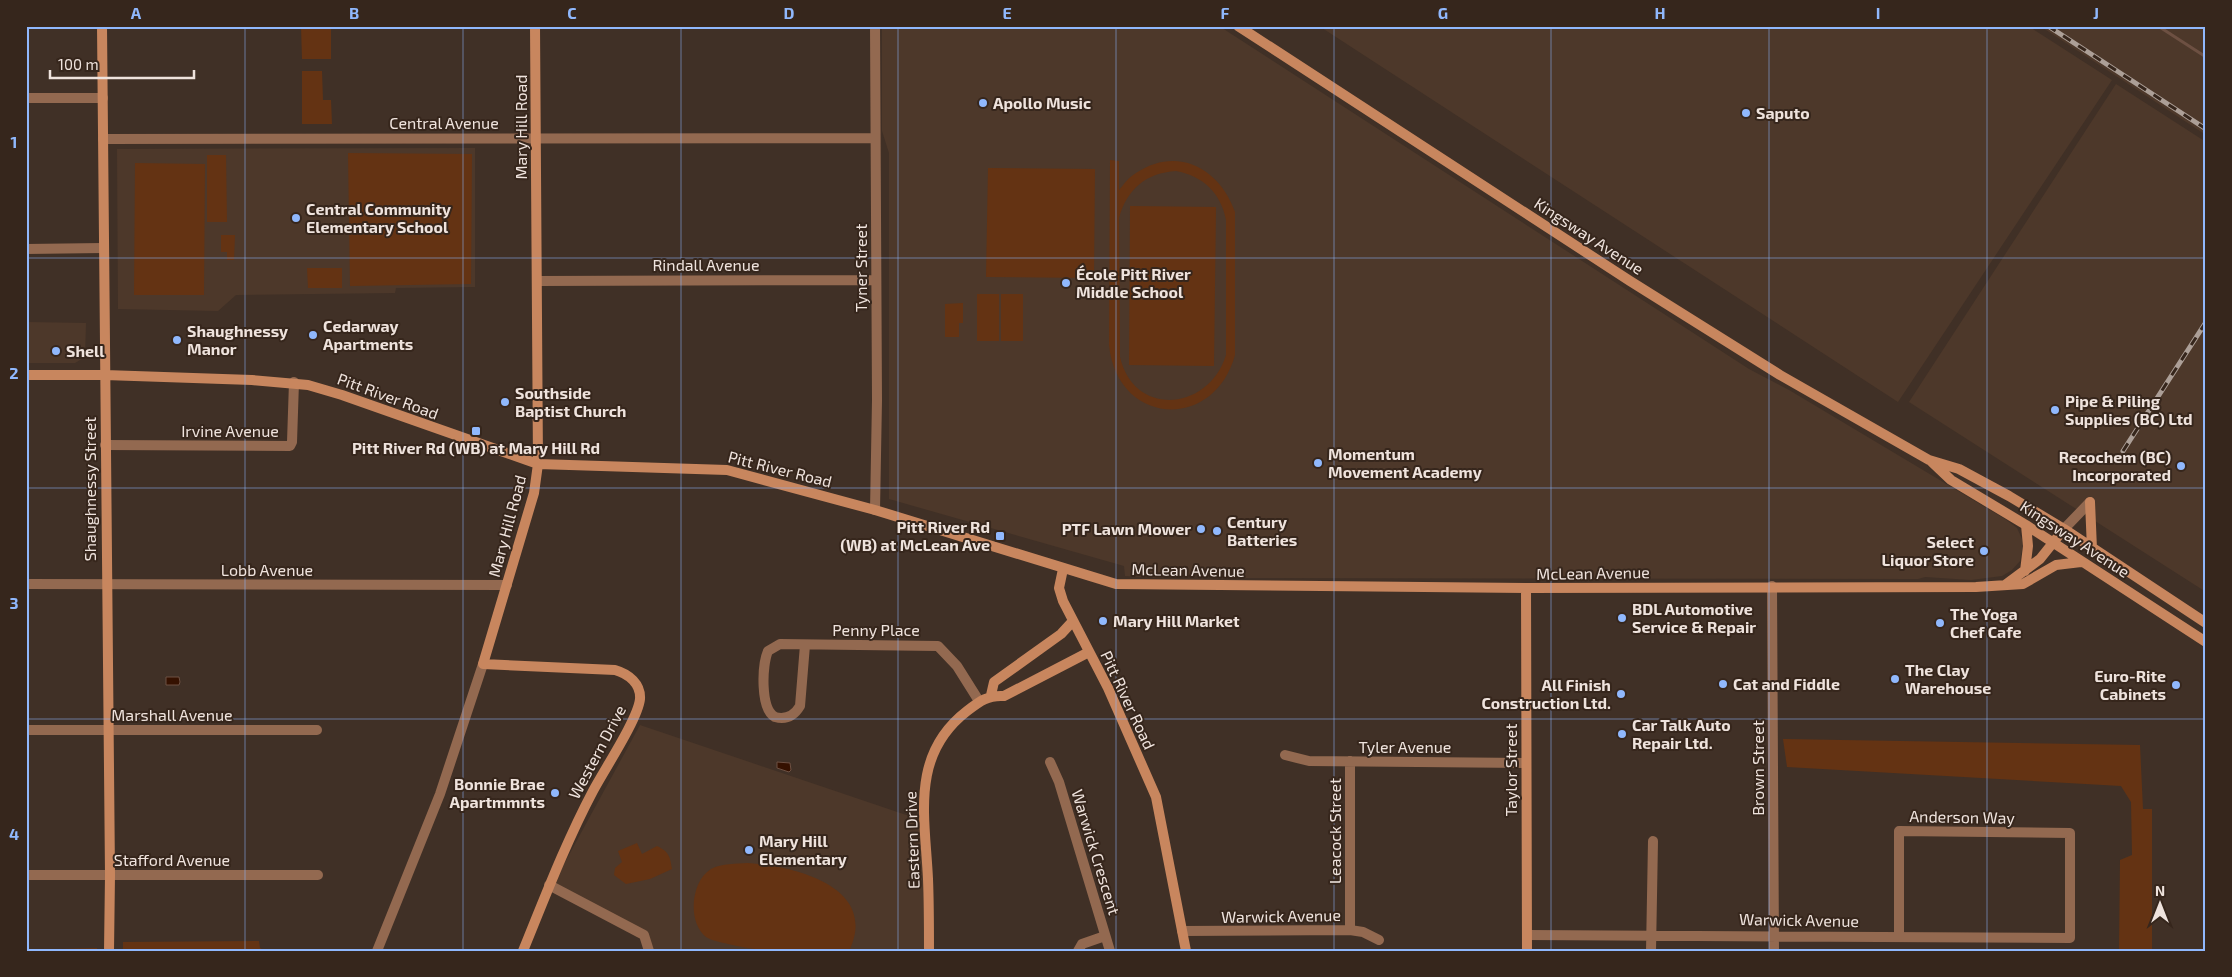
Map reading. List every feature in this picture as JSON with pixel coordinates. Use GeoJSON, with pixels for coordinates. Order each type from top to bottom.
{"type":"FeatureCollection","features":[{"type":"Feature","properties":{"kind":"main road","name":"Shaughnessy Street"},"geometry":{"type":"LineString","coordinates":[[102,26],[110,875],[109,951]]}},
{"type":"Feature","properties":{"kind":"main road","name":"Mary Hill Road"},"geometry":{"type":"LineString","coordinates":[[483,664],[534,493],[538,464],[535,26]]}},
{"type":"Feature","properties":{"kind":"main road","name":"Kingsway Avenue"},"geometry":{"type":"LineString","coordinates":[[1238,26],[1723,339],[1797,385],[1929,460],[1951,480],[2026,525],[2205,643]]}},
{"type":"Feature","properties":{"kind":"main road","name":"Pitt River Road"},"geometry":{"type":"LineString","coordinates":[[26,375],[105,375],[294,382],[337,393],[538,464],[727,470],[875,510],[1063,569],[1060,592],[1108,688],[1156,797],[1186,951]]}},
{"type":"Feature","properties":{"kind":"main road","name":"Kingsway Avenue"},"geometry":{"type":"LineString","coordinates":[[1929,460],[1959,469],[2064,529],[2206,623]]}},
{"type":"Feature","properties":{"kind":"main road"},"geometry":{"type":"LineString","coordinates":[[2090,502],[2092,549]]}},
{"type":"Feature","properties":{"kind":"main road"},"geometry":{"type":"LineString","coordinates":[[2025,571],[2028,546],[2026,525]]}},
{"type":"Feature","properties":{"kind":"main road"},"geometry":{"type":"LineString","coordinates":[[2004,586],[2040,559],[2064,529]]}},
{"type":"Feature","properties":{"kind":"main road","name":"McLean Avenue"},"geometry":{"type":"LineString","coordinates":[[1063,569],[1104,581],[1138,585],[1526,588],[2004,586],[2023,584],[2056,565],[2081,562]]}},
{"type":"Feature","properties":{"kind":"main road","name":"Taylor Street"},"geometry":{"type":"LineString","coordinates":[[1526,588],[1527,951]]}},
{"type":"Feature","properties":{"kind":"main road"},"geometry":{"type":"LineString","coordinates":[[2193,613],[2206,614]]}},
{"type":"Feature","properties":{"kind":"main road","name":"Eastern Drive"},"geometry":{"type":"LineString","coordinates":[[991,695],[994,682],[1061,634],[1073,621]]}},
{"type":"Feature","properties":{"kind":"main road","name":"Eastern Drive"},"geometry":{"type":"LineString","coordinates":[[929,951],[924,820],[926,776],[932,755],[941,738],[953,723],[991,695],[1004,696],[1089,652]]}},
{"type":"Feature","properties":{"kind":"main road","name":"Western Drive"},"geometry":{"type":"LineString","coordinates":[[483,664],[616,670],[632,678],[639,689],[640,700],[636,711],[584,810],[523,951]]}},
{"type":"Feature","properties":{"kind":"street","name":"Tyner Street"},"geometry":{"type":"LineString","coordinates":[[875,26],[877,400],[875,510]]}},
{"type":"Feature","properties":{"kind":"street"},"geometry":{"type":"LineString","coordinates":[[26,98],[103,98]]}},
{"type":"Feature","properties":{"kind":"street","name":"Central Avenue"},"geometry":{"type":"LineString","coordinates":[[103,139],[875,138]]}},
{"type":"Feature","properties":{"kind":"street"},"geometry":{"type":"LineString","coordinates":[[26,249],[103,248]]}},
{"type":"Feature","properties":{"kind":"street","name":"Rindall Avenue"},"geometry":{"type":"LineString","coordinates":[[537,282],[875,280]]}},
{"type":"Feature","properties":{"kind":"street","name":"Irvine Avenue"},"geometry":{"type":"LineString","coordinates":[[105,445],[290,446],[292,442],[294,382]]}},
{"type":"Feature","properties":{"kind":"street"},"geometry":{"type":"LineString","coordinates":[[2064,529],[2090,502]]}},
{"type":"Feature","properties":{"kind":"street","name":"Lobb Avenue"},"geometry":{"type":"LineString","coordinates":[[26,584],[507,585]]}},
{"type":"Feature","properties":{"kind":"street","name":"Brown Street"},"geometry":{"type":"LineString","coordinates":[[1772,586],[1774,951]]}},
{"type":"Feature","properties":{"kind":"street","name":"Penny Place"},"geometry":{"type":"LineString","coordinates":[[805,645],[800,706],[797,711],[788,717],[775,717],[768,711],[764,700],[766,657],[771,648],[780,644],[938,646],[957,666],[979,702]]}},
{"type":"Feature","properties":{"kind":"street","name":"Mary Hill Road"},"geometry":{"type":"LineString","coordinates":[[378,951],[440,794],[483,664]]}},
{"type":"Feature","properties":{"kind":"street","name":"Marshall Avenue"},"geometry":{"type":"LineString","coordinates":[[26,730],[317,730]]}},
{"type":"Feature","properties":{"kind":"street","name":"Tyler Avenue"},"geometry":{"type":"LineString","coordinates":[[1285,756],[1309,761],[1526,762]]}},
{"type":"Feature","properties":{"kind":"street","name":"Leacock Street"},"geometry":{"type":"LineString","coordinates":[[1350,761],[1350,930]]}},
{"type":"Feature","properties":{"kind":"street","name":"Warwick Crescent"},"geometry":{"type":"LineString","coordinates":[[1050,762],[1059,782],[1110,951]]}},
{"type":"Feature","properties":{"kind":"street","name":"Anderson Way"},"geometry":{"type":"LineString","coordinates":[[1899,937],[1899,831],[2070,833],[2070,938]]}},
{"type":"Feature","properties":{"kind":"street"},"geometry":{"type":"LineString","coordinates":[[1651,951],[1653,841]]}},
{"type":"Feature","properties":{"kind":"street","name":"Stafford Avenue"},"geometry":{"type":"LineString","coordinates":[[26,875],[318,875]]}},
{"type":"Feature","properties":{"kind":"street"},"geometry":{"type":"LineString","coordinates":[[550,885],[644,935],[649,951]]}},
{"type":"Feature","properties":{"kind":"street","name":"Warwick Avenue"},"geometry":{"type":"LineString","coordinates":[[1182,931],[1350,930],[1363,932],[1379,940]]}},
{"type":"Feature","properties":{"kind":"street","name":"Warwick Avenue"},"geometry":{"type":"LineString","coordinates":[[1528,935],[1774,934],[2070,938]]}},
{"type":"Feature","properties":{"kind":"street"},"geometry":{"type":"LineString","coordinates":[[1078,951],[1082,944],[1105,936]]}},
{"type":"Feature","properties":{"kind":"shaded area"},"geometry":{"type":"Polygon","coordinates":[[[301,26],[331,26],[331,59],[302,59],[301,26]]]}},
{"type":"Feature","properties":{"kind":"shaded area"},"geometry":{"type":"Polygon","coordinates":[[[882,26],[1219,26],[1749,369],[1789,390],[2005,519],[2017,528],[2022,539],[2020,561],[2012,570],[2002,576],[1971,580],[1925,577],[1918,579],[1245,578],[1239,575],[1173,575],[1160,578],[1125,576],[1124,566],[889,499],[889,153],[882,131],[882,26]]]}},
{"type":"Feature","properties":{"kind":"shaded area"},"geometry":{"type":"Polygon","coordinates":[[[1319,26],[2028,26],[2112,80],[1898,402],[1319,26]]]}},
{"type":"Feature","properties":{"kind":"shaded area"},"geometry":{"type":"Polygon","coordinates":[[[2040,26],[2206,26],[2206,135],[2040,26]]]}},
{"type":"Feature","properties":{"kind":"shaded area"},"geometry":{"type":"Polygon","coordinates":[[[302,71],[322,71],[323,100],[331,100],[332,124],[302,124],[302,71]]]}},
{"type":"Feature","properties":{"kind":"shaded area"},"geometry":{"type":"Polygon","coordinates":[[[2116,84],[2206,142],[2206,592],[1909,402],[2116,84]]]}},
{"type":"Feature","properties":{"kind":"shaded area","name":"Central Community Elementary School"},"geometry":{"type":"Polygon","coordinates":[[[475,148],[475,287],[396,288],[395,293],[236,295],[218,311],[118,309],[117,149],[475,148]]]}},
{"type":"Feature","properties":{"kind":"shaded area"},"geometry":{"type":"Polygon","coordinates":[[[348,153],[472,154],[471,284],[350,286],[348,153]]]}},
{"type":"Feature","properties":{"kind":"shaded area"},"geometry":{"type":"Polygon","coordinates":[[[207,155],[226,155],[227,222],[207,222],[207,155]]]}},
{"type":"Feature","properties":{"kind":"shaded area"},"geometry":{"type":"Polygon","coordinates":[[[1110,160],[1119,161],[1119,190],[1133,175],[1152,165],[1167,161],[1182,162],[1196,166],[1208,173],[1219,184],[1235,212],[1235,355],[1224,380],[1208,397],[1188,407],[1167,409],[1147,404],[1129,392],[1116,372],[1109,345],[1110,160]],[[1176,171],[1165,172],[1139,184],[1127,199],[1119,218],[1120,357],[1128,377],[1140,390],[1155,398],[1172,400],[1189,396],[1204,388],[1217,374],[1226,355],[1226,220],[1224,210],[1209,187],[1186,173],[1176,171]]]}},
{"type":"Feature","properties":{"kind":"shaded area"},"geometry":{"type":"Polygon","coordinates":[[[135,163],[205,164],[204,295],[134,295],[135,163]]]}},
{"type":"Feature","properties":{"kind":"shaded area"},"geometry":{"type":"Polygon","coordinates":[[[988,168],[1095,169],[1094,278],[986,277],[988,168]]]}},
{"type":"Feature","properties":{"kind":"shaded area"},"geometry":{"type":"Polygon","coordinates":[[[1130,206],[1216,207],[1214,366],[1129,365],[1130,206]]]}},
{"type":"Feature","properties":{"kind":"shaded area"},"geometry":{"type":"Polygon","coordinates":[[[221,235],[235,235],[234,260],[227,260],[227,252],[221,252],[221,235]]]}},
{"type":"Feature","properties":{"kind":"shaded area"},"geometry":{"type":"Polygon","coordinates":[[[307,268],[342,268],[342,288],[308,288],[307,268]]]}},
{"type":"Feature","properties":{"kind":"shaded area"},"geometry":{"type":"Polygon","coordinates":[[[977,294],[999,294],[999,341],[977,341],[977,294]]]}},
{"type":"Feature","properties":{"kind":"shaded area"},"geometry":{"type":"Polygon","coordinates":[[[1001,294],[1023,294],[1023,341],[1001,341],[1001,294]]]}},
{"type":"Feature","properties":{"kind":"shaded area"},"geometry":{"type":"Polygon","coordinates":[[[963,303],[963,323],[959,323],[959,337],[945,337],[945,304],[963,303]]]}},
{"type":"Feature","properties":{"kind":"shaded area"},"geometry":{"type":"Polygon","coordinates":[[[27,322],[86,323],[85,357],[75,363],[26,363],[27,322]]]}},
{"type":"Feature","properties":{"kind":"shaded area"},"geometry":{"type":"Polygon","coordinates":[[[166,677],[179,677],[179,685],[166,685],[166,677]]]}},
{"type":"Feature","properties":{"kind":"shaded area","name":"Mary Hill Elementary"},"geometry":{"type":"Polygon","coordinates":[[[640,725],[924,821],[929,951],[649,951],[643,935],[552,886],[640,725]]]}},
{"type":"Feature","properties":{"kind":"shaded area"},"geometry":{"type":"Polygon","coordinates":[[[1783,739],[2140,745],[2143,809],[2152,809],[2152,951],[2119,951],[2120,860],[2132,855],[2131,802],[2121,786],[1787,767],[1783,739]]]}},
{"type":"Feature","properties":{"kind":"shaded area"},"geometry":{"type":"Polygon","coordinates":[[[777,762],[790,763],[791,770],[789,772],[777,768],[777,762]]]}},
{"type":"Feature","properties":{"kind":"shaded area"},"geometry":{"type":"Polygon","coordinates":[[[637,843],[642,854],[657,846],[664,850],[670,858],[672,869],[650,879],[626,884],[614,875],[615,868],[622,862],[618,851],[637,843]]]}},
{"type":"Feature","properties":{"kind":"shaded area"},"geometry":{"type":"Polygon","coordinates":[[[748,863],[788,869],[808,875],[827,884],[843,896],[853,911],[855,929],[849,951],[758,949],[728,944],[706,937],[696,922],[694,912],[694,902],[699,883],[704,875],[715,867],[748,863]]]}},
{"type":"Feature","properties":{"kind":"shaded area"},"geometry":{"type":"Polygon","coordinates":[[[259,941],[260,948],[265,951],[123,951],[123,942],[259,941]]]}},
{"type":"Feature","properties":{"kind":"shaded area"},"geometry":{"type":"Polygon","coordinates":[[[97,948],[97,951],[26,951],[26,950],[97,948]]]}},
{"type":"Feature","properties":{"kind":"waterway"},"geometry":{"type":"LineString","coordinates":[[2158,26],[2206,57]]}},
{"type":"Feature","properties":{"kind":"railway"},"geometry":{"type":"LineString","coordinates":[[2048,26],[2206,129]]}},
{"type":"Feature","properties":{"kind":"railway"},"geometry":{"type":"LineString","coordinates":[[2123,451],[2206,322]]}},
{"type":"Feature","properties":{"kind":"place","name":"Apollo Music"},"geometry":{"type":"Point","coordinates":[983,103]}},
{"type":"Feature","properties":{"kind":"place","name":"Saputo"},"geometry":{"type":"Point","coordinates":[1746,113]}},
{"type":"Feature","properties":{"kind":"place","name":"Central Community Elementary School"},"geometry":{"type":"Point","coordinates":[296,218]}},
{"type":"Feature","properties":{"kind":"place","name":"École Pitt River Middle School"},"geometry":{"type":"Point","coordinates":[1066,283]}},
{"type":"Feature","properties":{"kind":"place","name":"Cedarway Apartments"},"geometry":{"type":"Point","coordinates":[313,335]}},
{"type":"Feature","properties":{"kind":"place","name":"Shaughnessy Manor"},"geometry":{"type":"Point","coordinates":[177,340]}},
{"type":"Feature","properties":{"kind":"place","name":"Shell"},"geometry":{"type":"Point","coordinates":[56,351]}},
{"type":"Feature","properties":{"kind":"place","name":"Southside Baptist Church"},"geometry":{"type":"Point","coordinates":[505,402]}},
{"type":"Feature","properties":{"kind":"place","name":"Pipe & Piling Supplies (BC) Ltd"},"geometry":{"type":"Point","coordinates":[2055,410]}},
{"type":"Feature","properties":{"kind":"place","name":"Pitt River Rd (WB) at Mary Hill Rd"},"geometry":{"type":"Point","coordinates":[476,431]}},
{"type":"Feature","properties":{"kind":"place","name":"Momentum Movement Academy"},"geometry":{"type":"Point","coordinates":[1318,463]}},
{"type":"Feature","properties":{"kind":"place","name":"Recochem (BC) Incorporated"},"geometry":{"type":"Point","coordinates":[2181,466]}},
{"type":"Feature","properties":{"kind":"place","name":"PTF Lawn Mower"},"geometry":{"type":"Point","coordinates":[1201,529]}},
{"type":"Feature","properties":{"kind":"place","name":"Century Batteries"},"geometry":{"type":"Point","coordinates":[1217,531]}},
{"type":"Feature","properties":{"kind":"place","name":"Pitt River Rd (WB) at McLean Ave"},"geometry":{"type":"Point","coordinates":[1000,536]}},
{"type":"Feature","properties":{"kind":"place","name":"Select Liquor Store"},"geometry":{"type":"Point","coordinates":[1984,551]}},
{"type":"Feature","properties":{"kind":"place","name":"BDL Automotive Service & Repair"},"geometry":{"type":"Point","coordinates":[1622,618]}},
{"type":"Feature","properties":{"kind":"place","name":"Mary Hill Market"},"geometry":{"type":"Point","coordinates":[1103,621]}},
{"type":"Feature","properties":{"kind":"place","name":"The Yoga Chef Cafe"},"geometry":{"type":"Point","coordinates":[1940,623]}},
{"type":"Feature","properties":{"kind":"place","name":"The Clay Warehouse"},"geometry":{"type":"Point","coordinates":[1895,679]}},
{"type":"Feature","properties":{"kind":"place","name":"Cat and Fiddle"},"geometry":{"type":"Point","coordinates":[1723,684]}},
{"type":"Feature","properties":{"kind":"place","name":"Euro-Rite Cabinets"},"geometry":{"type":"Point","coordinates":[2176,685]}},
{"type":"Feature","properties":{"kind":"place","name":"All Finish Construction Ltd."},"geometry":{"type":"Point","coordinates":[1621,694]}},
{"type":"Feature","properties":{"kind":"place","name":"Car Talk Auto Repair Ltd."},"geometry":{"type":"Point","coordinates":[1622,734]}},
{"type":"Feature","properties":{"kind":"place","name":"Bonnie Brae Apartmmnts"},"geometry":{"type":"Point","coordinates":[555,793]}},
{"type":"Feature","properties":{"kind":"place","name":"Mary Hill Elementary"},"geometry":{"type":"Point","coordinates":[749,850]}}]}
